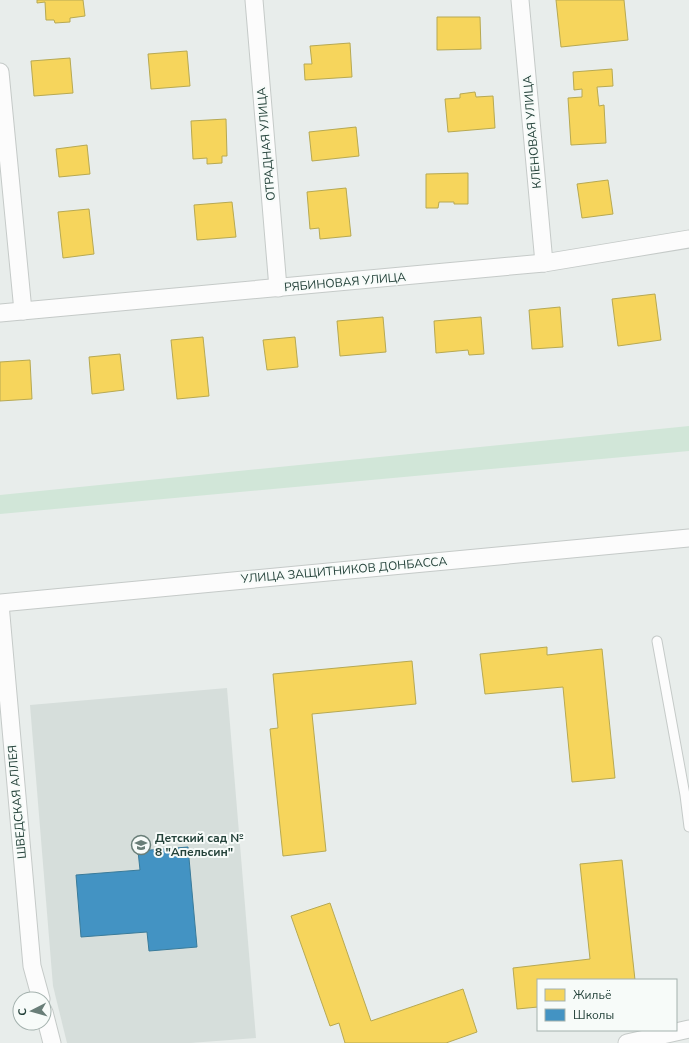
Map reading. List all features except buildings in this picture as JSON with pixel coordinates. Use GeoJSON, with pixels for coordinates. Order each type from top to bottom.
{"type":"FeatureCollection","features":[{"type":"Feature","properties":{"kind":"street","name":"ОТРАДНАЯ УЛИЦА"},"geometry":{"type":"LineString","coordinates":[[254,0],[278,288]]}},
{"type":"Feature","properties":{"kind":"street","name":"КЛЕНОВАЯ УЛИЦА"},"geometry":{"type":"LineString","coordinates":[[520,0],[544,263]]}},
{"type":"Feature","properties":{"kind":"street"},"geometry":{"type":"LineString","coordinates":[[0,72],[23,311]]}},
{"type":"Feature","properties":{"kind":"street","name":"РЯБИНОВАЯ УЛИЦА"},"geometry":{"type":"LineString","coordinates":[[0,313],[544,263],[689,239]]}},
{"type":"Feature","properties":{"kind":"street","name":"УЛИЦА ЗАЩИТНИКОВ ДОНБАССА"},"geometry":{"type":"LineString","coordinates":[[0,603],[689,538]]}},
{"type":"Feature","properties":{"kind":"street","name":"ШВЕДСКАЯ АЛЛЕЯ"},"geometry":{"type":"LineString","coordinates":[[0,603],[32,966],[39,991]]}},
{"type":"Feature","properties":{"kind":"street"},"geometry":{"type":"LineString","coordinates":[[627,1043],[689,1029]]}},
{"type":"Feature","properties":{"kind":"street"},"geometry":{"type":"LineString","coordinates":[[49,1031],[52,1043]]}},
{"type":"Feature","properties":{"kind":"lane"},"geometry":{"type":"LineString","coordinates":[[657,641],[689,827]]}},
{"type":"Feature","properties":{"kind":"shaded area","name":"Детский сад № 8 \"Апельсин\""},"geometry":{"type":"Polygon","coordinates":[[[227,688],[256,1038],[190,1043],[67,1043],[53,986],[30,705],[227,688]]]}},
{"type":"Feature","properties":{"kind":"green space"},"geometry":{"type":"Polygon","coordinates":[[[689,426],[689,451],[0,514],[0,495],[689,426]]]}},
{"type":"Feature","properties":{"kind":"place","name":"Детский сад № 8 \"Апельсин\""},"geometry":{"type":"Point","coordinates":[141,845]}}]}
